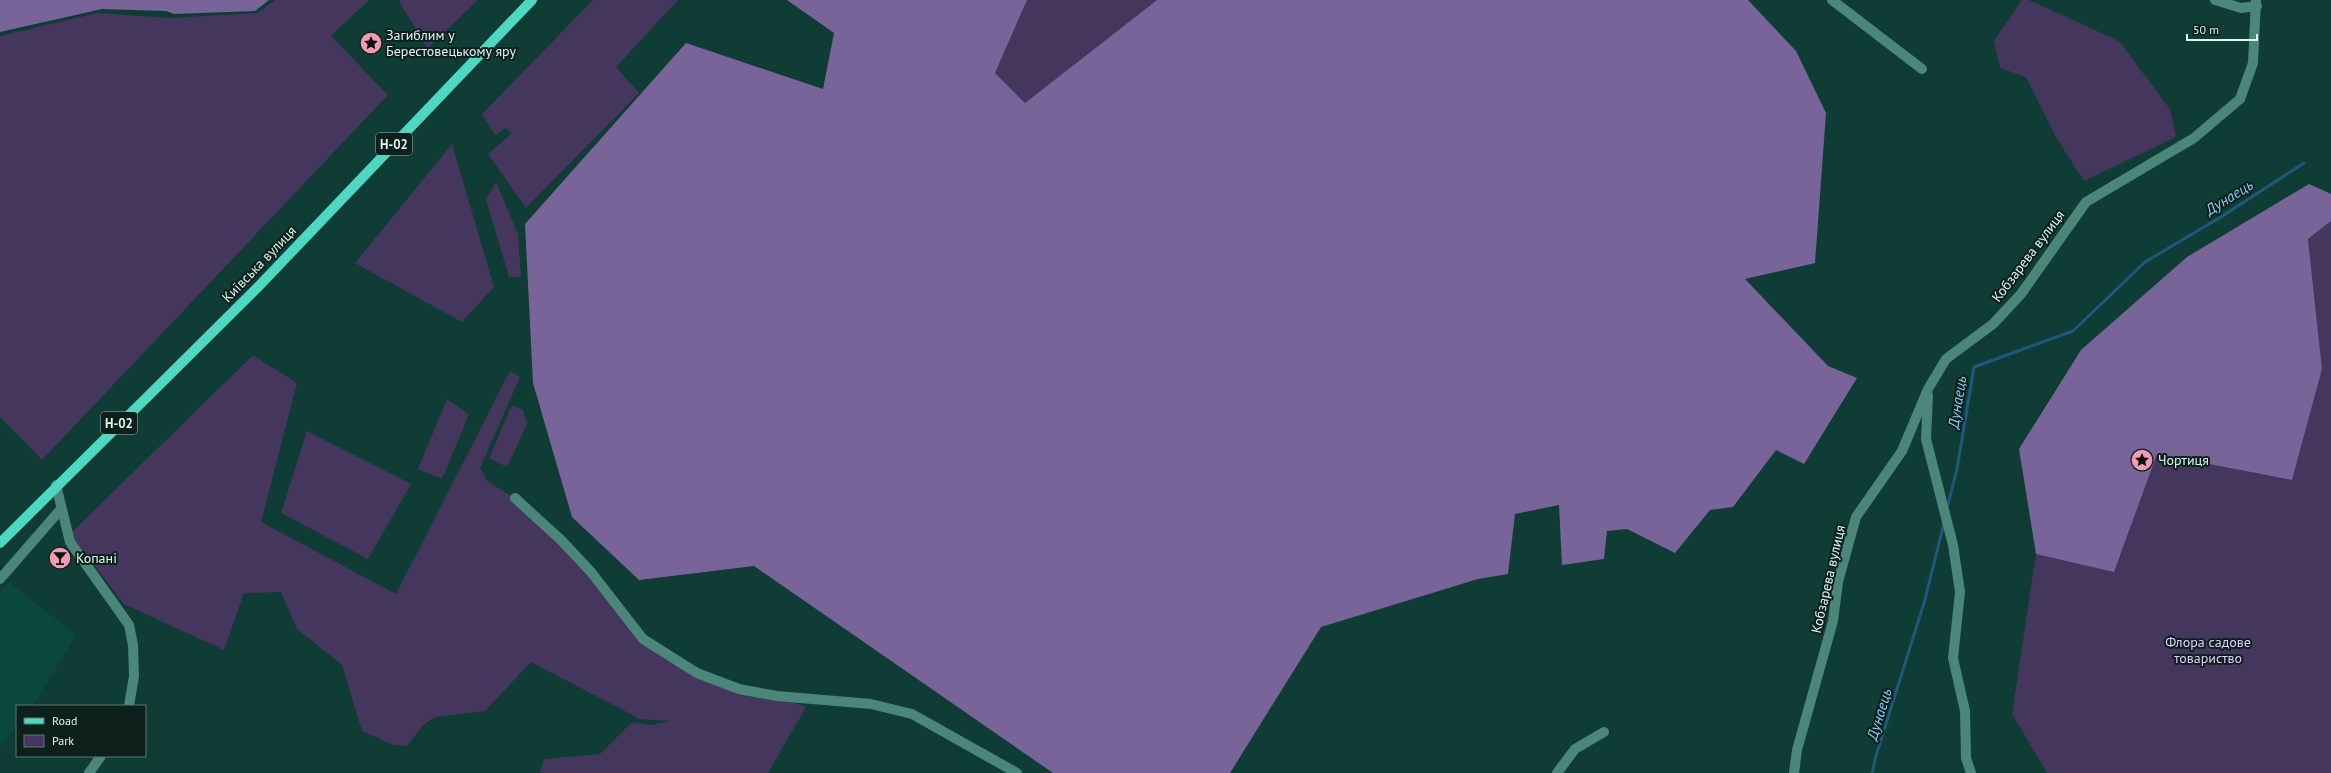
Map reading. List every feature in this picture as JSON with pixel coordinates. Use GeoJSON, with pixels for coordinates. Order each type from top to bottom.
{"type":"FeatureCollection","features":[{"type":"Feature","properties":{"kind":"main road","name":"Київська вулиця"},"geometry":{"type":"LineString","coordinates":[[0,543],[56,485],[256,288],[532,0]]}},
{"type":"Feature","properties":{"kind":"street"},"geometry":{"type":"LineString","coordinates":[[1832,0],[1922,69]]}},
{"type":"Feature","properties":{"kind":"street"},"geometry":{"type":"LineString","coordinates":[[2215,0],[2241,8],[2257,3]]}},
{"type":"Feature","properties":{"kind":"street","name":"Кобзарева вулиця"},"geometry":{"type":"LineString","coordinates":[[1794,773],[1797,750],[1833,620],[1838,582],[1856,517],[1902,451],[1928,389],[1946,359],[1993,324],[2021,294],[2086,202],[2194,138],[2240,99],[2253,63],[2257,3]]}},
{"type":"Feature","properties":{"kind":"street"},"geometry":{"type":"LineString","coordinates":[[1928,389],[1926,439],[1953,544],[1960,592],[1953,658],[1965,711],[1966,758],[1971,773]]}},
{"type":"Feature","properties":{"kind":"street"},"geometry":{"type":"LineString","coordinates":[[56,485],[70,542],[129,625],[133,645],[134,676],[129,705]]}},
{"type":"Feature","properties":{"kind":"street"},"geometry":{"type":"LineString","coordinates":[[515,498],[561,540],[591,572],[643,640],[697,673],[739,689],[778,696],[871,704],[912,714],[1017,773]]}},
{"type":"Feature","properties":{"kind":"street"},"geometry":{"type":"LineString","coordinates":[[0,579],[61,509]]}},
{"type":"Feature","properties":{"kind":"street"},"geometry":{"type":"LineString","coordinates":[[1557,773],[1575,749],[1604,732]]}},
{"type":"Feature","properties":{"kind":"street"},"geometry":{"type":"LineString","coordinates":[[89,773],[100,757]]}},
{"type":"Feature","properties":{"kind":"shaded area"},"geometry":{"type":"Polygon","coordinates":[[[0,0],[269,0],[255,11],[174,14],[166,11],[102,9],[0,32],[0,0]]]}},
{"type":"Feature","properties":{"kind":"shaded area"},"geometry":{"type":"Polygon","coordinates":[[[787,0],[1027,0],[995,73],[1025,103],[1157,0],[1748,0],[1796,51],[1826,113],[1815,263],[1745,279],[1828,366],[1857,378],[1804,464],[1776,450],[1733,507],[1710,510],[1675,553],[1627,529],[1607,531],[1604,559],[1562,565],[1559,505],[1515,514],[1508,574],[1478,579],[1321,627],[1230,773],[1053,773],[754,566],[639,580],[572,517],[533,383],[525,224],[686,43],[823,89],[834,33],[787,0]]]}},
{"type":"Feature","properties":{"kind":"shaded area"},"geometry":{"type":"Polygon","coordinates":[[[2309,184],[2331,194],[2331,221],[2308,239],[2322,369],[2292,480],[2157,454],[2114,572],[2036,554],[2019,449],[2081,350],[2187,257],[2309,184]]]}},
{"type":"Feature","properties":{"kind":"shaded area"},"geometry":{"type":"Polygon","coordinates":[[[9,582],[76,635],[34,705],[16,705],[16,727],[0,747],[0,592],[9,582]]]}},
{"type":"Feature","properties":{"kind":"green space"},"geometry":{"type":"Polygon","coordinates":[[[275,0],[369,0],[331,36],[388,95],[42,460],[0,417],[0,36],[97,13],[171,18],[258,13],[275,0]]]}},
{"type":"Feature","properties":{"kind":"green space"},"geometry":{"type":"Polygon","coordinates":[[[399,0],[478,0],[427,49],[421,36],[399,0]]]}},
{"type":"Feature","properties":{"kind":"green space"},"geometry":{"type":"Polygon","coordinates":[[[593,0],[678,0],[616,67],[639,93],[526,208],[488,154],[512,133],[506,128],[495,135],[482,114],[593,0]]]}},
{"type":"Feature","properties":{"kind":"green space"},"geometry":{"type":"Polygon","coordinates":[[[1027,0],[1157,0],[1025,103],[995,73],[1027,0]]]}},
{"type":"Feature","properties":{"kind":"green space"},"geometry":{"type":"Polygon","coordinates":[[[2022,0],[2029,0],[2119,41],[2170,109],[2176,137],[2084,181],[2057,139],[2026,77],[2000,68],[1994,41],[2022,0]]]}},
{"type":"Feature","properties":{"kind":"green space"},"geometry":{"type":"Polygon","coordinates":[[[452,144],[494,287],[462,322],[355,263],[452,144]]]}},
{"type":"Feature","properties":{"kind":"green space"},"geometry":{"type":"Polygon","coordinates":[[[496,182],[518,234],[521,277],[509,277],[486,199],[496,182]]]}},
{"type":"Feature","properties":{"kind":"green space","name":"Флора садове товариство"},"geometry":{"type":"Polygon","coordinates":[[[2331,221],[2331,773],[2047,773],[2012,714],[2036,554],[2114,571],[2157,454],[2292,480],[2322,369],[2308,239],[2331,221]]]}},
{"type":"Feature","properties":{"kind":"green space"},"geometry":{"type":"Polygon","coordinates":[[[253,355],[297,383],[261,522],[396,594],[510,371],[520,377],[480,468],[488,482],[515,498],[561,540],[643,639],[697,673],[777,696],[806,707],[768,773],[540,773],[544,759],[600,754],[632,722],[651,725],[671,721],[640,719],[531,662],[485,711],[435,717],[423,725],[407,746],[393,745],[362,731],[342,665],[297,629],[281,592],[244,593],[224,650],[124,604],[70,534],[253,355]]]}},
{"type":"Feature","properties":{"kind":"green space"},"geometry":{"type":"Polygon","coordinates":[[[447,399],[469,414],[442,479],[418,469],[447,399]]]}},
{"type":"Feature","properties":{"kind":"green space"},"geometry":{"type":"Polygon","coordinates":[[[512,405],[523,410],[527,424],[507,467],[489,458],[512,405]]]}},
{"type":"Feature","properties":{"kind":"green space"},"geometry":{"type":"Polygon","coordinates":[[[307,431],[411,484],[368,559],[281,513],[307,431]]]}},
{"type":"Feature","properties":{"kind":"waterway","name":"Дунаець"},"geometry":{"type":"LineString","coordinates":[[1947,508],[1957,469],[1974,367],[2073,331],[2145,262],[2221,217],[2304,163]]}},
{"type":"Feature","properties":{"kind":"waterway","name":"Дунаець"},"geometry":{"type":"LineString","coordinates":[[1872,773],[1924,603],[1944,523]]}},
{"type":"Feature","properties":{"kind":"place","name":"Загиблим у Берестовецькому яру"},"geometry":{"type":"Point","coordinates":[371,43]}},
{"type":"Feature","properties":{"kind":"place","name":"Чортиця"},"geometry":{"type":"Point","coordinates":[2142,460]}},
{"type":"Feature","properties":{"kind":"place","name":"Копані"},"geometry":{"type":"Point","coordinates":[60,558]}}]}
